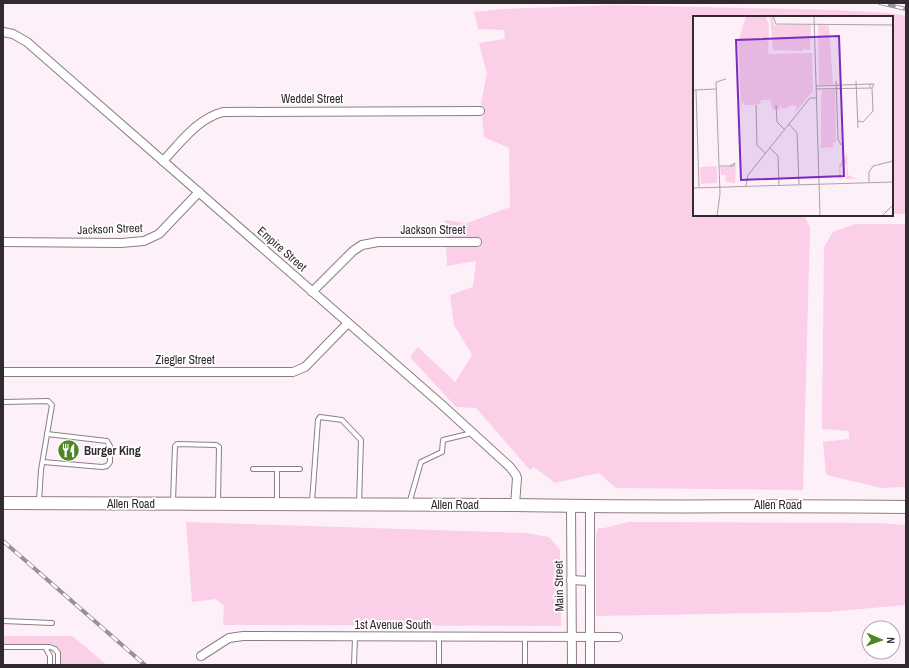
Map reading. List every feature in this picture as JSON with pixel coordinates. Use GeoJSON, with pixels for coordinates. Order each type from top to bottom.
{"type":"FeatureCollection","features":[{"type":"Feature","properties":{"kind":"main road","name":"Allen Road"},"geometry":{"type":"LineString","coordinates":[[3,503],[571,506],[815,505],[906,507]]}},
{"type":"Feature","properties":{"kind":"street","name":"Empire Street"},"geometry":{"type":"LineString","coordinates":[[3,32],[13,34],[27,42],[473,432],[514,471],[517,478],[515,505]]}},
{"type":"Feature","properties":{"kind":"street","name":"Weddel Street"},"geometry":{"type":"LineString","coordinates":[[163,161],[202,121],[223,112],[480,111]]}},
{"type":"Feature","properties":{"kind":"street","name":"Jackson Street"},"geometry":{"type":"LineString","coordinates":[[3,242],[121,243],[144,241],[154,238],[159,234],[199,192]]}},
{"type":"Feature","properties":{"kind":"street","name":"Jackson Street"},"geometry":{"type":"LineString","coordinates":[[312,292],[353,251],[362,245],[378,242],[476,242]]}},
{"type":"Feature","properties":{"kind":"street","name":"Ziegler Street"},"geometry":{"type":"LineString","coordinates":[[3,372],[293,372],[305,367],[348,323]]}},
{"type":"Feature","properties":{"kind":"street","name":"Main Street"},"geometry":{"type":"LineString","coordinates":[[571,506],[572,665]]}},
{"type":"Feature","properties":{"kind":"street"},"geometry":{"type":"LineString","coordinates":[[590,506],[590,665]]}},
{"type":"Feature","properties":{"kind":"street"},"geometry":{"type":"LineString","coordinates":[[571,580],[590,581]]}},
{"type":"Feature","properties":{"kind":"street","name":"1st Avenue South"},"geometry":{"type":"LineString","coordinates":[[201,656],[229,638],[243,636],[525,638],[618,637]]}},
{"type":"Feature","properties":{"kind":"lane"},"geometry":{"type":"LineString","coordinates":[[3,402],[48,401],[52,405],[42,462],[39,504]]}},
{"type":"Feature","properties":{"kind":"lane"},"geometry":{"type":"LineString","coordinates":[[312,504],[318,420],[320,417],[342,420],[361,440],[359,505]]}},
{"type":"Feature","properties":{"kind":"lane"},"geometry":{"type":"LineString","coordinates":[[408,505],[421,462],[442,452],[443,440],[473,432]]}},
{"type":"Feature","properties":{"kind":"lane"},"geometry":{"type":"LineString","coordinates":[[42,462],[102,467],[107,466],[110,462],[110,446],[107,441],[47,434]]}},
{"type":"Feature","properties":{"kind":"lane"},"geometry":{"type":"LineString","coordinates":[[173,504],[175,446],[177,444],[216,445],[219,447],[218,504]]}},
{"type":"Feature","properties":{"kind":"lane"},"geometry":{"type":"LineString","coordinates":[[253,469],[300,469]]}},
{"type":"Feature","properties":{"kind":"lane"},"geometry":{"type":"LineString","coordinates":[[277,469],[277,504]]}},
{"type":"Feature","properties":{"kind":"lane"},"geometry":{"type":"LineString","coordinates":[[3,621],[52,623]]}},
{"type":"Feature","properties":{"kind":"lane"},"geometry":{"type":"LineString","coordinates":[[354,665],[355,637]]}},
{"type":"Feature","properties":{"kind":"lane"},"geometry":{"type":"LineString","coordinates":[[439,637],[439,665]]}},
{"type":"Feature","properties":{"kind":"lane"},"geometry":{"type":"LineString","coordinates":[[525,638],[525,665]]}},
{"type":"Feature","properties":{"kind":"lane"},"geometry":{"type":"LineString","coordinates":[[3,647],[44,647],[55,649],[58,653],[58,665]]}},
{"type":"Feature","properties":{"kind":"lane"},"geometry":{"type":"LineString","coordinates":[[44,647],[50,656],[50,665]]}},
{"type":"Feature","properties":{"kind":"shaded area"},"geometry":{"type":"Polygon","coordinates":[[[613,5],[834,10],[889,13],[906,16],[906,214],[893,214],[893,16],[693,16],[693,216],[804,216],[810,227],[803,490],[616,488],[599,473],[555,483],[534,467],[530,470],[476,408],[456,407],[410,357],[418,347],[455,382],[472,355],[454,325],[450,295],[473,287],[476,261],[447,266],[445,220],[467,223],[510,207],[509,148],[484,137],[481,102],[487,74],[479,43],[505,39],[504,30],[478,29],[474,12],[502,9],[613,5]]]}},
{"type":"Feature","properties":{"kind":"shaded area"},"geometry":{"type":"Polygon","coordinates":[[[856,224],[906,224],[906,487],[882,488],[826,475],[823,442],[849,439],[849,431],[822,429],[824,247],[833,232],[856,224]]]}},
{"type":"Feature","properties":{"kind":"shaded area"},"geometry":{"type":"Polygon","coordinates":[[[186,522],[526,533],[549,537],[560,550],[561,626],[223,625],[224,606],[216,599],[192,602],[186,522]]]}},
{"type":"Feature","properties":{"kind":"shaded area"},"geometry":{"type":"Polygon","coordinates":[[[629,522],[880,523],[906,525],[906,605],[826,612],[596,616],[596,534],[598,528],[629,522]]]}},
{"type":"Feature","properties":{"kind":"shaded area"},"geometry":{"type":"Polygon","coordinates":[[[3,636],[72,636],[107,665],[61,665],[59,650],[53,644],[3,644],[3,636]]]}},
{"type":"Feature","properties":{"kind":"railway"},"geometry":{"type":"LineString","coordinates":[[880,3],[906,9]]}},
{"type":"Feature","properties":{"kind":"railway"},"geometry":{"type":"LineString","coordinates":[[3,541],[145,665]]}},
{"type":"Feature","properties":{"kind":"place","name":"Burger King"},"geometry":{"type":"Point","coordinates":[69,451]}}]}
